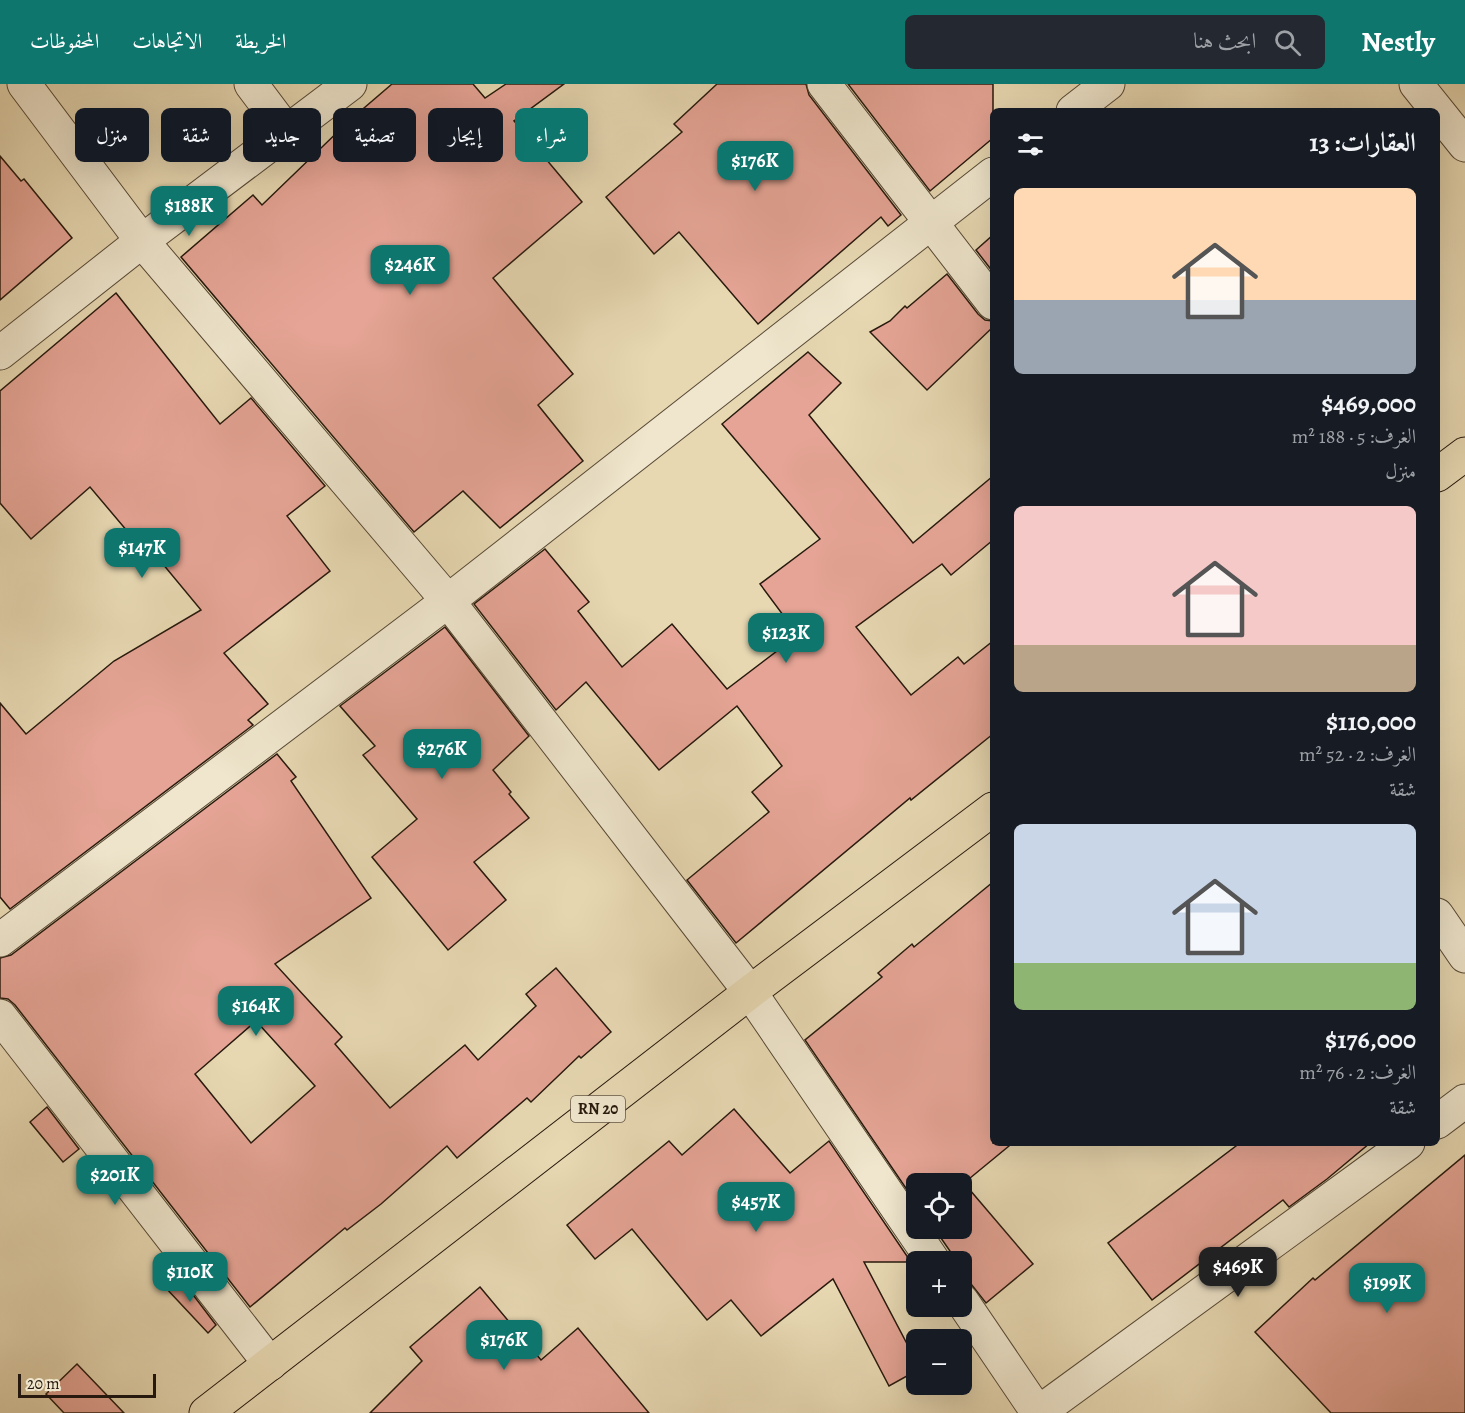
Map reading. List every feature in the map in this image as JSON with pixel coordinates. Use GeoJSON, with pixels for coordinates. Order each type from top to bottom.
{"type":"FeatureCollection","features":[{"type":"Feature","properties":{"kind":"highway"},"geometry":{"type":"LineString","coordinates":[[1440,473],[1465,454]]}},
{"type":"Feature","properties":{"kind":"highway","name":"RN 20"},"geometry":{"type":"LineString","coordinates":[[206,1413],[750,992],[990,811]]}},
{"type":"Feature","properties":{"kind":"street"},"geometry":{"type":"LineString","coordinates":[[24,84],[142,241],[448,600],[750,992],[927,1251]]}},
{"type":"Feature","properties":{"kind":"street"},"geometry":{"type":"LineString","coordinates":[[251,84],[269,108]]}},
{"type":"Feature","properties":{"kind":"street"},"geometry":{"type":"LineString","coordinates":[[318,108],[350,84]]}},
{"type":"Feature","properties":{"kind":"street"},"geometry":{"type":"LineString","coordinates":[[824,84],[990,299]]}},
{"type":"Feature","properties":{"kind":"street"},"geometry":{"type":"LineString","coordinates":[[1077,108],[1108,84]]}},
{"type":"Feature","properties":{"kind":"street"},"geometry":{"type":"LineString","coordinates":[[1416,84],[1435,108]]}},
{"type":"Feature","properties":{"kind":"street"},"geometry":{"type":"LineString","coordinates":[[1440,114],[1465,145]]}},
{"type":"Feature","properties":{"kind":"street"},"geometry":{"type":"LineString","coordinates":[[0,353],[247,162]]}},
{"type":"Feature","properties":{"kind":"street"},"geometry":{"type":"LineString","coordinates":[[0,940],[448,600],[990,176]]}},
{"type":"Feature","properties":{"kind":"street"},"geometry":{"type":"LineString","coordinates":[[1440,919],[1465,956]]}},
{"type":"Feature","properties":{"kind":"street"},"geometry":{"type":"LineString","coordinates":[[0,1016],[270,1364]]}},
{"type":"Feature","properties":{"kind":"street"},"geometry":{"type":"LineString","coordinates":[[1440,1120],[1465,1101]]}},
{"type":"Feature","properties":{"kind":"street"},"geometry":{"type":"LineString","coordinates":[[972,1316],[1038,1413],[1404,1146]]}},
{"type":"Feature","properties":{"kind":"building"},"geometry":{"type":"Polygon","coordinates":[[[392,84],[473,84],[485,98],[506,84],[564,84],[532,108],[515,108],[515,162],[548,162],[582,202],[493,278],[573,374],[538,405],[583,461],[500,528],[463,491],[414,532],[181,257],[253,195],[262,205],[307,162],[321,162],[321,148],[333,136],[333,162],[416,162],[416,108],[364,108],[392,84]]]}},
{"type":"Feature","properties":{"kind":"building"},"geometry":{"type":"Polygon","coordinates":[[[717,84],[806,84],[809,95],[901,215],[888,226],[881,217],[758,324],[679,232],[654,254],[606,197],[682,132],[674,124],[717,84]]]}},
{"type":"Feature","properties":{"kind":"building"},"geometry":{"type":"Polygon","coordinates":[[[848,84],[993,84],[990,141],[930,191],[848,84]]]}},
{"type":"Feature","properties":{"kind":"building"},"geometry":{"type":"Polygon","coordinates":[[[0,156],[21,181],[24,179],[72,238],[0,300],[0,156]]]}},
{"type":"Feature","properties":{"kind":"building"},"geometry":{"type":"Polygon","coordinates":[[[990,238],[990,268],[976,250],[990,238]]]}},
{"type":"Feature","properties":{"kind":"building"},"geometry":{"type":"Polygon","coordinates":[[[947,274],[978,314],[985,320],[990,321],[990,330],[927,390],[870,332],[890,321],[905,306],[907,308],[947,274]]]}},
{"type":"Feature","properties":{"kind":"building"},"geometry":{"type":"Polygon","coordinates":[[[116,293],[220,424],[251,398],[325,486],[287,516],[330,571],[224,653],[268,704],[248,720],[253,725],[10,909],[0,897],[0,703],[26,734],[114,661],[201,610],[138,534],[133,538],[90,487],[31,539],[0,503],[0,391],[116,293]]]}},
{"type":"Feature","properties":{"kind":"building"},"geometry":{"type":"Polygon","coordinates":[[[808,352],[841,383],[809,415],[913,543],[990,479],[990,542],[951,575],[942,564],[856,627],[911,695],[958,657],[964,664],[990,643],[990,736],[911,800],[910,798],[736,943],[687,880],[769,812],[752,792],[782,766],[737,706],[659,770],[586,682],[556,710],[474,604],[545,549],[589,602],[578,611],[622,667],[672,624],[727,689],[798,635],[760,584],[820,539],[722,424],[808,352]]]}},
{"type":"Feature","properties":{"kind":"building"},"geometry":{"type":"Polygon","coordinates":[[[445,627],[529,736],[493,770],[529,818],[474,862],[506,900],[448,950],[372,857],[417,819],[363,755],[375,746],[340,706],[445,627]]]}},
{"type":"Feature","properties":{"kind":"building"},"geometry":{"type":"Polygon","coordinates":[[[277,754],[296,777],[291,781],[371,898],[275,964],[342,1037],[335,1044],[390,1108],[465,1045],[478,1060],[536,1006],[526,994],[556,968],[611,1032],[581,1058],[579,1056],[531,1102],[527,1098],[457,1158],[447,1146],[381,1204],[347,1230],[345,1228],[250,1307],[15,1005],[8,999],[0,998],[0,958],[11,955],[277,754]],[[256,1021],[195,1074],[251,1143],[315,1086],[256,1021]]]}},
{"type":"Feature","properties":{"kind":"building"},"geometry":{"type":"Polygon","coordinates":[[[990,884],[990,1146],[1009,1146],[972,1176],[972,1173],[906,1173],[906,1188],[805,1040],[882,977],[878,973],[912,944],[914,947],[990,884]]]}},
{"type":"Feature","properties":{"kind":"building"},"geometry":{"type":"Polygon","coordinates":[[[47,1107],[79,1149],[63,1162],[30,1122],[47,1107]]]}},
{"type":"Feature","properties":{"kind":"building"},"geometry":{"type":"Polygon","coordinates":[[[734,1109],[790,1173],[829,1141],[906,1255],[906,1262],[864,1262],[906,1342],[906,1377],[889,1386],[833,1279],[761,1336],[731,1300],[707,1320],[632,1229],[595,1259],[567,1225],[669,1141],[682,1155],[734,1109]]]}},
{"type":"Feature","properties":{"kind":"building"},"geometry":{"type":"Polygon","coordinates":[[[1236,1146],[1366,1146],[1289,1207],[1283,1200],[1152,1300],[1108,1243],[1236,1146]]]}},
{"type":"Feature","properties":{"kind":"building"},"geometry":{"type":"Polygon","coordinates":[[[1465,1155],[1465,1413],[1331,1413],[1255,1332],[1313,1278],[1315,1280],[1465,1155]]]}},
{"type":"Feature","properties":{"kind":"building"},"geometry":{"type":"Polygon","coordinates":[[[972,1192],[1033,1264],[986,1303],[972,1285],[972,1251],[950,1251],[942,1239],[972,1239],[972,1192]]]}},
{"type":"Feature","properties":{"kind":"building"},"geometry":{"type":"Polygon","coordinates":[[[178,1275],[216,1325],[208,1333],[165,1287],[178,1275]]]}},
{"type":"Feature","properties":{"kind":"building"},"geometry":{"type":"Polygon","coordinates":[[[480,1287],[541,1360],[578,1328],[649,1413],[370,1413],[422,1361],[410,1347],[480,1287]]]}},
{"type":"Feature","properties":{"kind":"building"},"geometry":{"type":"Polygon","coordinates":[[[77,1364],[124,1413],[64,1413],[46,1394],[77,1364]]]}}]}
